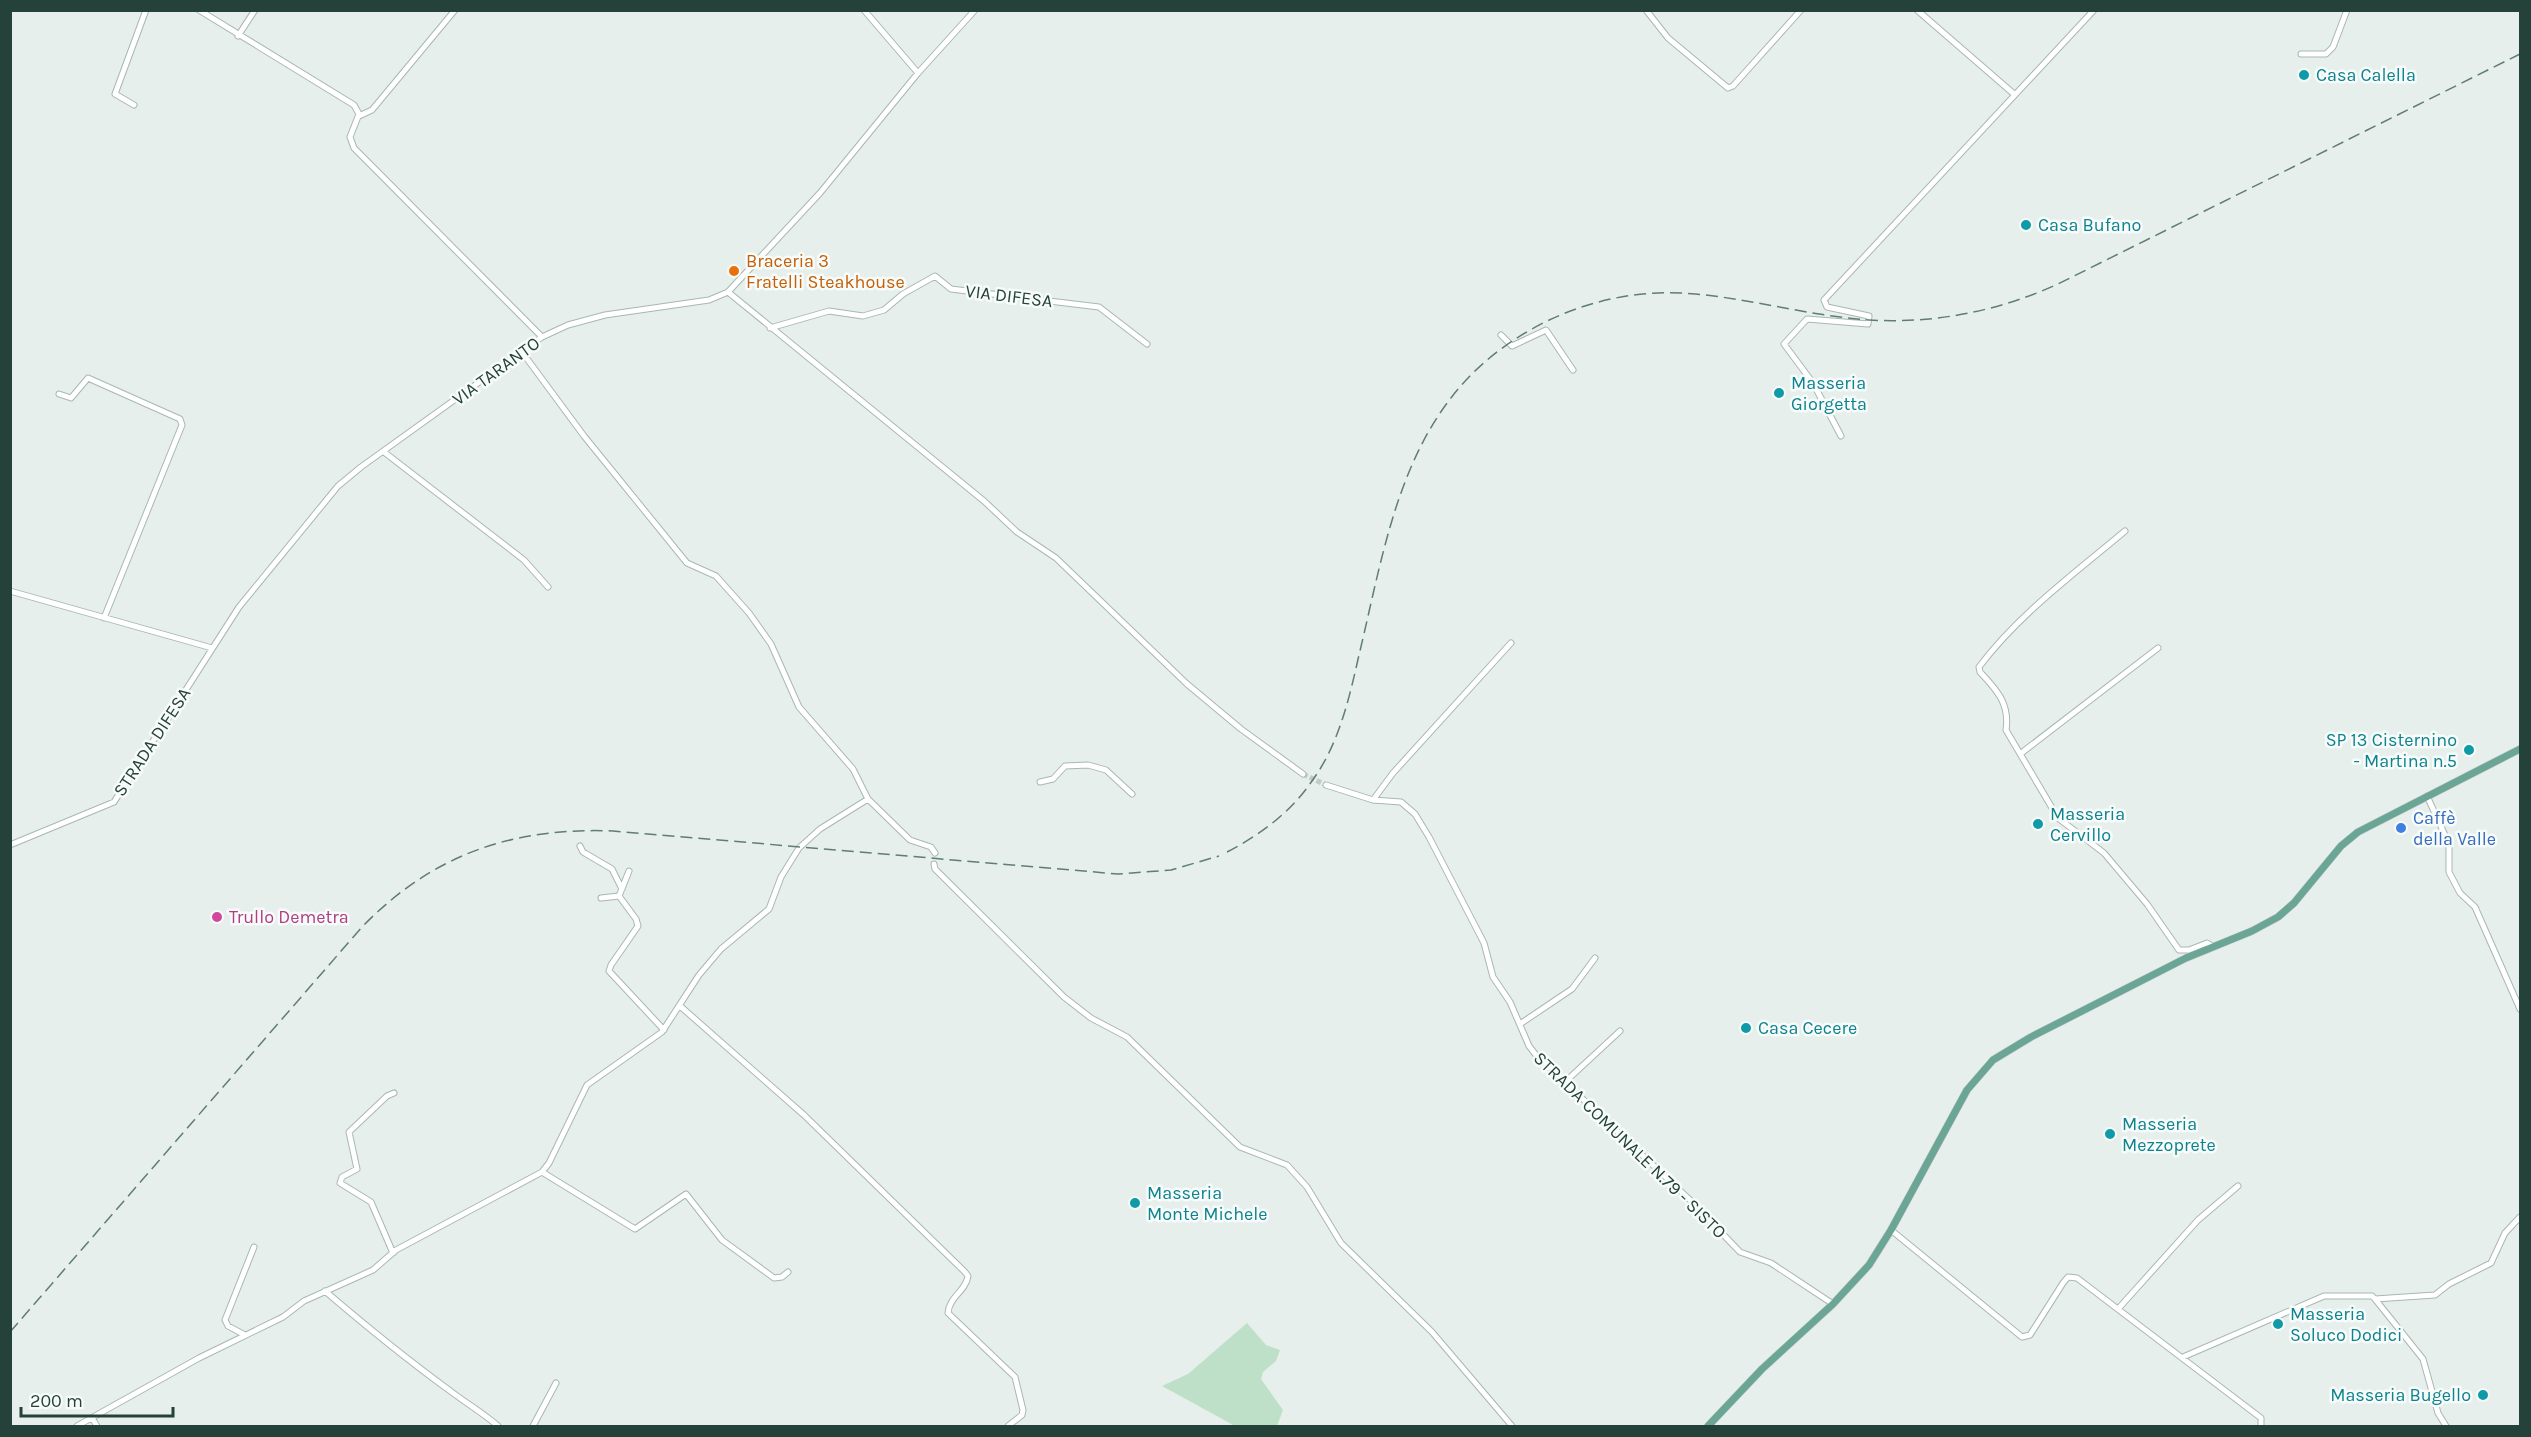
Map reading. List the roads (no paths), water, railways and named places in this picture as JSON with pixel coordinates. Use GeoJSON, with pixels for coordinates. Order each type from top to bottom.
{"type":"FeatureCollection","features":[{"type":"Feature","properties":{"kind":"main road"},"geometry":{"type":"LineString","coordinates":[[1708,1426],[1762,1369],[1833,1304],[1869,1265],[1891,1230],[1967,1090],[1993,1060],[2031,1037],[2212,946],[2252,931],[2278,918],[2294,903],[2341,846],[2358,832],[2520,749]]}},
{"type":"Feature","properties":{"kind":"street"},"geometry":{"type":"LineString","coordinates":[[134,105],[115,94],[146,10]]}},
{"type":"Feature","properties":{"kind":"street"},"geometry":{"type":"LineString","coordinates":[[199,10],[354,105],[359,117]]}},
{"type":"Feature","properties":{"kind":"street"},"geometry":{"type":"LineString","coordinates":[[238,36],[255,10]]}},
{"type":"Feature","properties":{"kind":"street"},"geometry":{"type":"LineString","coordinates":[[454,10],[372,110],[359,117],[350,136],[354,148],[542,337]]}},
{"type":"Feature","properties":{"kind":"street"},"geometry":{"type":"LineString","coordinates":[[864,10],[918,72]]}},
{"type":"Feature","properties":{"kind":"street","name":"VIA TARANTO"},"geometry":{"type":"LineString","coordinates":[[212,648],[239,607],[338,486],[542,337],[584,320],[709,300],[728,292],[831,181],[918,72],[975,10]]}},
{"type":"Feature","properties":{"kind":"street"},"geometry":{"type":"LineString","coordinates":[[1646,10],[1668,38],[1728,88],[1733,86],[1801,10]]}},
{"type":"Feature","properties":{"kind":"street"},"geometry":{"type":"LineString","coordinates":[[1917,10],[2014,94]]}},
{"type":"Feature","properties":{"kind":"street"},"geometry":{"type":"LineString","coordinates":[[1841,436],[1813,383],[1784,344],[1807,319],[1868,324],[1869,316],[1827,307],[1824,300],[2094,10]]}},
{"type":"Feature","properties":{"kind":"street"},"geometry":{"type":"LineString","coordinates":[[2301,54],[2326,54],[2333,48],[2348,10]]}},
{"type":"Feature","properties":{"kind":"street","name":"VIA DIFESA"},"geometry":{"type":"LineString","coordinates":[[770,328],[829,311],[863,316],[884,310],[903,294],[935,276],[951,289],[1099,307],[1148,344]]}},
{"type":"Feature","properties":{"kind":"street"},"geometry":{"type":"LineString","coordinates":[[728,292],[984,501],[1010,526],[1056,558],[1187,684],[1242,729],[1303,774]]}},
{"type":"Feature","properties":{"kind":"street"},"geometry":{"type":"LineString","coordinates":[[1501,335],[1512,346],[1545,330],[1573,370]]}},
{"type":"Feature","properties":{"kind":"street"},"geometry":{"type":"LineString","coordinates":[[522,352],[584,436],[687,563],[716,576],[749,614],[771,644],[799,707],[853,769],[868,799],[910,840],[931,847],[934,853]]}},
{"type":"Feature","properties":{"kind":"street"},"geometry":{"type":"LineString","coordinates":[[59,394],[71,398],[88,378],[180,419],[183,425],[104,618]]}},
{"type":"Feature","properties":{"kind":"street"},"geometry":{"type":"LineString","coordinates":[[384,452],[524,560],[548,587]]}},
{"type":"Feature","properties":{"kind":"street"},"geometry":{"type":"LineString","coordinates":[[2125,531],[2046,598],[1979,667],[1980,672],[2004,702],[2008,715],[2006,730],[2058,818],[2104,853],[2147,904],[2179,950],[2189,950],[2207,943],[2212,946]]}},
{"type":"Feature","properties":{"kind":"street"},"geometry":{"type":"LineString","coordinates":[[10,591],[212,648]]}},
{"type":"Feature","properties":{"kind":"street"},"geometry":{"type":"LineString","coordinates":[[1373,800],[1393,773],[1511,643]]}},
{"type":"Feature","properties":{"kind":"street","name":"STRADA DIFESA"},"geometry":{"type":"LineString","coordinates":[[10,845],[114,802],[212,648]]}},
{"type":"Feature","properties":{"kind":"street"},"geometry":{"type":"LineString","coordinates":[[2020,754],[2157,648]]}},
{"type":"Feature","properties":{"kind":"street"},"geometry":{"type":"LineString","coordinates":[[1040,782],[1048,781],[1065,766],[1088,765],[1106,770],[1132,795]]}},
{"type":"Feature","properties":{"kind":"street","name":"STRADA COMUNALE N.79 - SISTO"},"geometry":{"type":"LineString","coordinates":[[1326,785],[1373,800],[1401,802],[1419,822],[1484,943],[1493,977],[1536,1055],[1690,1200],[1740,1252],[1771,1263],[1833,1304]]}},
{"type":"Feature","properties":{"kind":"street"},"geometry":{"type":"LineString","coordinates":[[2427,796],[2449,844],[2449,872],[2460,893],[2475,907],[2520,1009]]}},
{"type":"Feature","properties":{"kind":"street"},"geometry":{"type":"LineString","coordinates":[[77,1426],[326,1291],[373,1270],[393,1253],[542,1172],[549,1163],[587,1085],[664,1030],[721,949],[742,929],[769,909],[781,877],[799,848],[820,829],[868,799]]}},
{"type":"Feature","properties":{"kind":"street"},"geometry":{"type":"LineString","coordinates":[[580,846],[583,852],[612,869],[622,889]]}},
{"type":"Feature","properties":{"kind":"street"},"geometry":{"type":"LineString","coordinates":[[934,864],[934,869],[1064,997],[1091,1018],[1127,1037],[1240,1147],[1287,1165],[1307,1187],[1341,1243],[1432,1332],[1512,1426]]}},
{"type":"Feature","properties":{"kind":"street"},"geometry":{"type":"LineString","coordinates":[[619,897],[629,871]]}},
{"type":"Feature","properties":{"kind":"street"},"geometry":{"type":"LineString","coordinates":[[601,898],[619,897]]}},
{"type":"Feature","properties":{"kind":"street"},"geometry":{"type":"LineString","coordinates":[[619,897],[636,919],[638,926],[610,965],[609,971],[664,1030]]}},
{"type":"Feature","properties":{"kind":"street"},"geometry":{"type":"LineString","coordinates":[[1520,1024],[1572,989],[1595,958]]}},
{"type":"Feature","properties":{"kind":"street"},"geometry":{"type":"LineString","coordinates":[[680,1006],[804,1115],[965,1272],[968,1276],[966,1285],[950,1303],[948,1313],[1015,1377],[1023,1410],[1022,1415],[1008,1426]]}},
{"type":"Feature","properties":{"kind":"street"},"geometry":{"type":"LineString","coordinates":[[1565,1082],[1620,1031]]}},
{"type":"Feature","properties":{"kind":"street"},"geometry":{"type":"LineString","coordinates":[[393,1253],[371,1202],[340,1183],[342,1176],[357,1169],[350,1132],[387,1096],[394,1093]]}},
{"type":"Feature","properties":{"kind":"street"},"geometry":{"type":"LineString","coordinates":[[542,1172],[635,1229],[686,1194],[724,1242],[773,1277],[779,1278],[789,1272]]}},
{"type":"Feature","properties":{"kind":"street"},"geometry":{"type":"LineString","coordinates":[[2118,1309],[2198,1220],[2238,1186]]}},
{"type":"Feature","properties":{"kind":"street"},"geometry":{"type":"LineString","coordinates":[[2375,1299],[2435,1295],[2449,1284],[2491,1263],[2505,1233],[2520,1217]]}},
{"type":"Feature","properties":{"kind":"street"},"geometry":{"type":"LineString","coordinates":[[1891,1230],[1974,1301],[2022,1337],[2030,1335],[2068,1277],[2077,1278],[2256,1414],[2262,1421],[2261,1426]]}},
{"type":"Feature","properties":{"kind":"street"},"geometry":{"type":"LineString","coordinates":[[245,1335],[228,1326],[225,1320],[254,1246]]}},
{"type":"Feature","properties":{"kind":"street"},"geometry":{"type":"LineString","coordinates":[[326,1291],[498,1426]]}},
{"type":"Feature","properties":{"kind":"street"},"geometry":{"type":"LineString","coordinates":[[2183,1357],[2324,1296],[2372,1296],[2423,1359],[2438,1413],[2446,1426]]}},
{"type":"Feature","properties":{"kind":"street"},"geometry":{"type":"LineString","coordinates":[[533,1426],[556,1383]]}},
{"type":"Feature","properties":{"kind":"street"},"geometry":{"type":"LineString","coordinates":[[93,1418],[97,1426]]}},
{"type":"Feature","properties":{"kind":"tunnel"},"geometry":{"type":"LineString","coordinates":[[1303,774],[1326,785]]}},
{"type":"Feature","properties":{"kind":"railway"},"geometry":{"type":"LineString","coordinates":[[1227,852],[1263,830],[1285,813],[1304,792],[1321,767],[1342,721],[1390,528],[1403,487],[1420,448],[1441,412],[1468,379],[1501,349],[1522,335],[1569,312],[1593,304],[1644,294],[1717,296],[1825,315],[1893,321],[1966,314],[2013,302],[2058,284],[2520,54]]}},
{"type":"Feature","properties":{"kind":"railway"},"geometry":{"type":"LineString","coordinates":[[10,1332],[362,927],[389,902],[417,881],[446,863],[477,850],[508,840],[542,834],[613,831],[1118,874],[1171,870],[1219,856]]}},
{"type":"Feature","properties":{"kind":"place","name":"Casa Calella"},"geometry":{"type":"Point","coordinates":[2304,75]}},
{"type":"Feature","properties":{"kind":"place","name":"Casa Bufano"},"geometry":{"type":"Point","coordinates":[2026,225]}},
{"type":"Feature","properties":{"kind":"place","name":"Braceria 3 Fratelli Steakhouse"},"geometry":{"type":"Point","coordinates":[734,271]}},
{"type":"Feature","properties":{"kind":"place","name":"Masseria Giorgetta"},"geometry":{"type":"Point","coordinates":[1779,393]}},
{"type":"Feature","properties":{"kind":"place","name":"SP 13 Cisternino - Martina n.5"},"geometry":{"type":"Point","coordinates":[2469,750]}},
{"type":"Feature","properties":{"kind":"place","name":"Masseria Cervillo"},"geometry":{"type":"Point","coordinates":[2038,824]}},
{"type":"Feature","properties":{"kind":"place","name":"Caffè della Valle"},"geometry":{"type":"Point","coordinates":[2401,828]}},
{"type":"Feature","properties":{"kind":"place","name":"Trullo Demetra"},"geometry":{"type":"Point","coordinates":[217,917]}},
{"type":"Feature","properties":{"kind":"place","name":"Casa Cecere"},"geometry":{"type":"Point","coordinates":[1746,1028]}},
{"type":"Feature","properties":{"kind":"place","name":"Masseria Mezzoprete"},"geometry":{"type":"Point","coordinates":[2110,1134]}},
{"type":"Feature","properties":{"kind":"place","name":"Masseria Monte Michele"},"geometry":{"type":"Point","coordinates":[1135,1203]}},
{"type":"Feature","properties":{"kind":"place","name":"Masseria Soluco Dodici"},"geometry":{"type":"Point","coordinates":[2278,1324]}},
{"type":"Feature","properties":{"kind":"place","name":"Masseria Bugello"},"geometry":{"type":"Point","coordinates":[2483,1395]}}]}
